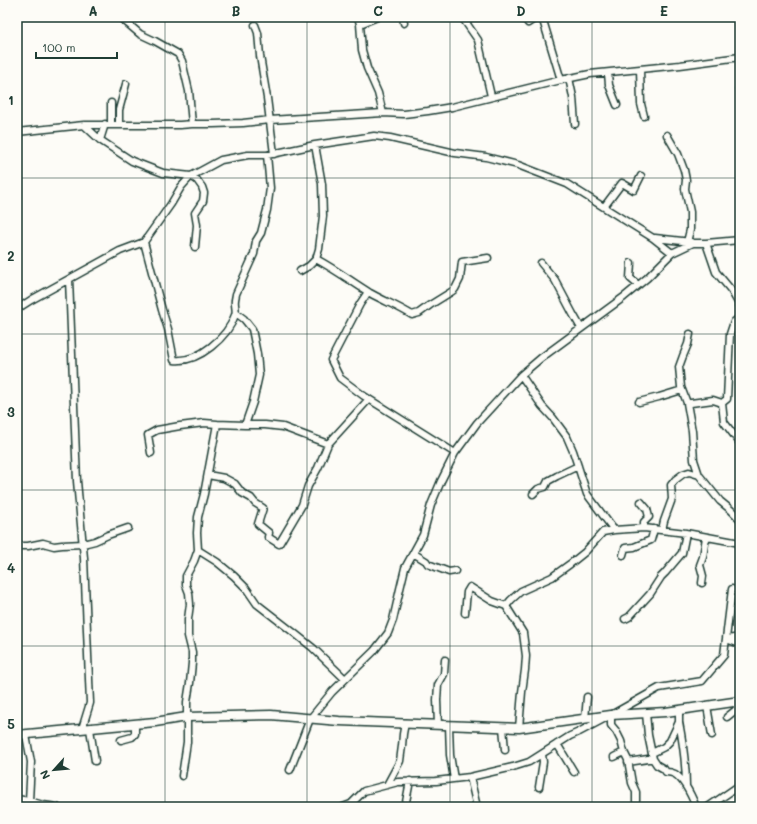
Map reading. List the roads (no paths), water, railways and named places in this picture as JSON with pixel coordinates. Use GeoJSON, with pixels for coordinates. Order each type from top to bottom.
{"type":"FeatureCollection","features":[{"type":"Feature","properties":{"kind":"street"},"geometry":{"type":"LineString","coordinates":[[120,17],[140,34],[178,54],[182,61],[189,91],[192,124]]}},
{"type":"Feature","properties":{"kind":"street"},"geometry":{"type":"LineString","coordinates":[[377,17],[359,20],[362,50],[367,68],[378,93],[383,113]]}},
{"type":"Feature","properties":{"kind":"street"},"geometry":{"type":"LineString","coordinates":[[462,17],[478,40],[491,96]]}},
{"type":"Feature","properties":{"kind":"street"},"geometry":{"type":"LineString","coordinates":[[525,19],[528,24],[538,17]]}},
{"type":"Feature","properties":{"kind":"street"},"geometry":{"type":"LineString","coordinates":[[542,17],[561,80]]}},
{"type":"Feature","properties":{"kind":"street"},"geometry":{"type":"LineString","coordinates":[[144,242],[168,330],[174,360],[189,359],[203,353],[222,337],[231,326],[236,313],[236,294],[254,254],[256,241],[261,233],[267,210],[270,188],[270,120],[256,25]]}},
{"type":"Feature","properties":{"kind":"street"},"geometry":{"type":"LineString","coordinates":[[17,132],[84,125],[180,125],[243,123],[383,113],[404,114],[452,106],[590,74],[740,57]]}},
{"type":"Feature","properties":{"kind":"street"},"geometry":{"type":"LineString","coordinates":[[640,69],[641,104],[644,116]]}},
{"type":"Feature","properties":{"kind":"street"},"geometry":{"type":"LineString","coordinates":[[608,73],[609,85],[616,105]]}},
{"type":"Feature","properties":{"kind":"street"},"geometry":{"type":"LineString","coordinates":[[569,78],[574,97],[575,124]]}},
{"type":"Feature","properties":{"kind":"street"},"geometry":{"type":"LineString","coordinates":[[119,124],[119,110],[126,84]]}},
{"type":"Feature","properties":{"kind":"street"},"geometry":{"type":"LineString","coordinates":[[100,140],[108,124],[111,103]]}},
{"type":"Feature","properties":{"kind":"street"},"geometry":{"type":"LineString","coordinates":[[84,125],[100,140],[132,161],[163,173],[191,176],[221,160],[248,155],[271,154],[315,145],[374,136],[390,138],[455,153],[486,157],[518,165],[567,184],[653,238],[672,253]]}},
{"type":"Feature","properties":{"kind":"street"},"geometry":{"type":"LineString","coordinates":[[667,135],[678,154],[684,170],[686,180],[685,189],[690,212],[690,242]]}},
{"type":"Feature","properties":{"kind":"street"},"geometry":{"type":"LineString","coordinates":[[300,270],[309,266],[316,259],[319,249],[323,216],[322,184],[315,145]]}},
{"type":"Feature","properties":{"kind":"street"},"geometry":{"type":"LineString","coordinates":[[17,309],[120,251],[144,242],[172,204],[180,187],[191,176]]}},
{"type":"Feature","properties":{"kind":"street"},"geometry":{"type":"LineString","coordinates":[[191,176],[197,180],[204,193],[203,202],[196,213],[198,225],[195,247]]}},
{"type":"Feature","properties":{"kind":"street"},"geometry":{"type":"LineString","coordinates":[[604,207],[622,184],[634,190],[641,176]]}},
{"type":"Feature","properties":{"kind":"street"},"geometry":{"type":"LineString","coordinates":[[653,238],[706,243],[740,240]]}},
{"type":"Feature","properties":{"kind":"street"},"geometry":{"type":"LineString","coordinates":[[290,770],[310,718],[332,692],[374,651],[388,633],[393,620],[405,568],[423,535],[431,505],[436,493],[455,453],[477,423],[521,375],[541,358],[624,297],[647,278],[672,253],[690,242]]}},
{"type":"Feature","properties":{"kind":"street"},"geometry":{"type":"LineString","coordinates":[[706,243],[716,272],[731,290],[740,306]]}},
{"type":"Feature","properties":{"kind":"street"},"geometry":{"type":"LineString","coordinates":[[316,259],[368,292],[400,307],[412,315],[419,313],[455,289],[460,279],[462,262],[488,258]]}},
{"type":"Feature","properties":{"kind":"street"},"geometry":{"type":"LineString","coordinates":[[541,263],[555,280],[581,328]]}},
{"type":"Feature","properties":{"kind":"street"},"geometry":{"type":"LineString","coordinates":[[632,263],[630,278],[638,285]]}},
{"type":"Feature","properties":{"kind":"street"},"geometry":{"type":"LineString","coordinates":[[69,279],[77,481],[83,544],[90,703],[86,729],[94,761]]}},
{"type":"Feature","properties":{"kind":"street"},"geometry":{"type":"LineString","coordinates":[[368,292],[331,360],[340,378],[369,399],[455,453]]}},
{"type":"Feature","properties":{"kind":"street"},"geometry":{"type":"LineString","coordinates":[[236,313],[244,319],[252,330],[258,361],[259,375],[253,402],[245,425]]}},
{"type":"Feature","properties":{"kind":"street"},"geometry":{"type":"LineString","coordinates":[[722,403],[727,399],[730,334],[734,322],[740,317]]}},
{"type":"Feature","properties":{"kind":"street"},"geometry":{"type":"LineString","coordinates":[[690,334],[680,367],[681,387],[687,403],[692,431],[694,460],[699,475],[720,501],[740,519]]}},
{"type":"Feature","properties":{"kind":"street"},"geometry":{"type":"LineString","coordinates":[[521,375],[542,406],[567,437],[587,494],[614,530]]}},
{"type":"Feature","properties":{"kind":"street"},"geometry":{"type":"LineString","coordinates":[[639,402],[682,390]]}},
{"type":"Feature","properties":{"kind":"street"},"geometry":{"type":"LineString","coordinates":[[208,475],[224,478],[235,484],[242,493],[263,508],[258,524],[269,533],[268,537],[279,544],[302,505],[308,486],[318,468],[328,444],[369,399]]}},
{"type":"Feature","properties":{"kind":"street"},"geometry":{"type":"LineString","coordinates":[[687,403],[713,400],[722,403]]}},
{"type":"Feature","properties":{"kind":"street"},"geometry":{"type":"LineString","coordinates":[[722,403],[724,422],[740,443]]}},
{"type":"Feature","properties":{"kind":"street"},"geometry":{"type":"LineString","coordinates":[[151,453],[148,435],[157,430],[204,423],[283,427],[328,444]]}},
{"type":"Feature","properties":{"kind":"street"},"geometry":{"type":"LineString","coordinates":[[182,776],[186,742],[187,702],[192,658],[188,636],[190,604],[189,593],[186,585],[186,576],[194,562],[198,550],[198,517],[208,475],[217,424]]}},
{"type":"Feature","properties":{"kind":"street"},"geometry":{"type":"LineString","coordinates":[[533,494],[545,487],[548,481],[578,466]]}},
{"type":"Feature","properties":{"kind":"street"},"geometry":{"type":"LineString","coordinates":[[662,530],[672,499],[671,485],[683,474],[689,472],[699,475]]}},
{"type":"Feature","properties":{"kind":"street"},"geometry":{"type":"LineString","coordinates":[[641,502],[647,509],[649,517],[644,522],[644,528]]}},
{"type":"Feature","properties":{"kind":"street"},"geometry":{"type":"LineString","coordinates":[[17,546],[28,546],[43,543],[54,546],[83,544],[128,528]]}},
{"type":"Feature","properties":{"kind":"street"},"geometry":{"type":"LineString","coordinates":[[506,606],[521,591],[552,577],[570,564],[585,552],[594,540],[603,532],[644,528],[686,533],[740,543]]}},
{"type":"Feature","properties":{"kind":"street"},"geometry":{"type":"LineString","coordinates":[[623,555],[625,548],[634,547],[651,540],[654,529]]}},
{"type":"Feature","properties":{"kind":"street"},"geometry":{"type":"LineString","coordinates":[[625,619],[629,617],[650,594],[661,577],[682,553],[686,533]]}},
{"type":"Feature","properties":{"kind":"street"},"geometry":{"type":"LineString","coordinates":[[702,583],[703,576],[700,566],[706,537]]}},
{"type":"Feature","properties":{"kind":"street"},"geometry":{"type":"LineString","coordinates":[[198,550],[217,562],[234,576],[246,588],[257,604],[313,648],[345,679]]}},
{"type":"Feature","properties":{"kind":"street"},"geometry":{"type":"LineString","coordinates":[[413,553],[426,561],[428,564],[449,572],[455,571]]}},
{"type":"Feature","properties":{"kind":"street"},"geometry":{"type":"LineString","coordinates":[[465,612],[467,592],[470,587],[492,601],[506,606],[523,633],[526,656],[519,728]]}},
{"type":"Feature","properties":{"kind":"street"},"geometry":{"type":"LineString","coordinates":[[343,807],[351,806],[364,791],[398,782],[436,781],[470,777],[524,764],[570,736],[659,688],[702,681],[724,655],[732,589]]}},
{"type":"Feature","properties":{"kind":"street"},"geometry":{"type":"LineString","coordinates":[[726,639],[740,637]]}},
{"type":"Feature","properties":{"kind":"street"},"geometry":{"type":"LineString","coordinates":[[726,639],[740,644]]}},
{"type":"Feature","properties":{"kind":"street"},"geometry":{"type":"LineString","coordinates":[[438,725],[438,685],[444,674],[445,660]]}},
{"type":"Feature","properties":{"kind":"street"},"geometry":{"type":"LineString","coordinates":[[585,719],[587,697]]}},
{"type":"Feature","properties":{"kind":"street"},"geometry":{"type":"LineString","coordinates":[[17,735],[155,722],[187,717],[271,715],[345,722],[519,728],[611,715],[680,710],[738,701],[737,709],[727,717]]}},
{"type":"Feature","properties":{"kind":"street"},"geometry":{"type":"LineString","coordinates":[[707,706],[712,735]]}},
{"type":"Feature","properties":{"kind":"street"},"geometry":{"type":"LineString","coordinates":[[680,710],[679,722],[686,768],[686,786]]}},
{"type":"Feature","properties":{"kind":"street"},"geometry":{"type":"LineString","coordinates":[[646,713],[648,735],[653,756],[657,765],[666,772],[675,774],[686,786],[696,807]]}},
{"type":"Feature","properties":{"kind":"street"},"geometry":{"type":"LineString","coordinates":[[611,715],[611,724],[616,730],[621,741],[628,762],[632,783],[636,792],[636,801]]}},
{"type":"Feature","properties":{"kind":"street"},"geometry":{"type":"LineString","coordinates":[[628,762],[648,759],[653,756],[670,741],[679,722]]}},
{"type":"Feature","properties":{"kind":"street"},"geometry":{"type":"LineString","coordinates":[[387,785],[400,761],[405,723]]}},
{"type":"Feature","properties":{"kind":"street"},"geometry":{"type":"LineString","coordinates":[[121,740],[132,737],[135,734],[135,724]]}},
{"type":"Feature","properties":{"kind":"street"},"geometry":{"type":"LineString","coordinates":[[448,725],[450,755],[454,779]]}},
{"type":"Feature","properties":{"kind":"street"},"geometry":{"type":"LineString","coordinates":[[503,727],[505,750]]}},
{"type":"Feature","properties":{"kind":"street"},"geometry":{"type":"LineString","coordinates":[[26,734],[31,762],[29,801]]}},
{"type":"Feature","properties":{"kind":"street"},"geometry":{"type":"LineString","coordinates":[[556,744],[574,772]]}},
{"type":"Feature","properties":{"kind":"street"},"geometry":{"type":"LineString","coordinates":[[614,757],[624,752]]}},
{"type":"Feature","properties":{"kind":"street"},"geometry":{"type":"LineString","coordinates":[[539,787],[543,762],[542,754]]}},
{"type":"Feature","properties":{"kind":"street"},"geometry":{"type":"LineString","coordinates":[[470,777],[477,807]]}},
{"type":"Feature","properties":{"kind":"street"},"geometry":{"type":"LineString","coordinates":[[405,807],[410,781]]}},
{"type":"Feature","properties":{"kind":"street"},"geometry":{"type":"LineString","coordinates":[[708,807],[740,785]]}},
{"type":"Feature","properties":{"kind":"street"},"geometry":{"type":"LineString","coordinates":[[17,799],[57,807]]}}]}
